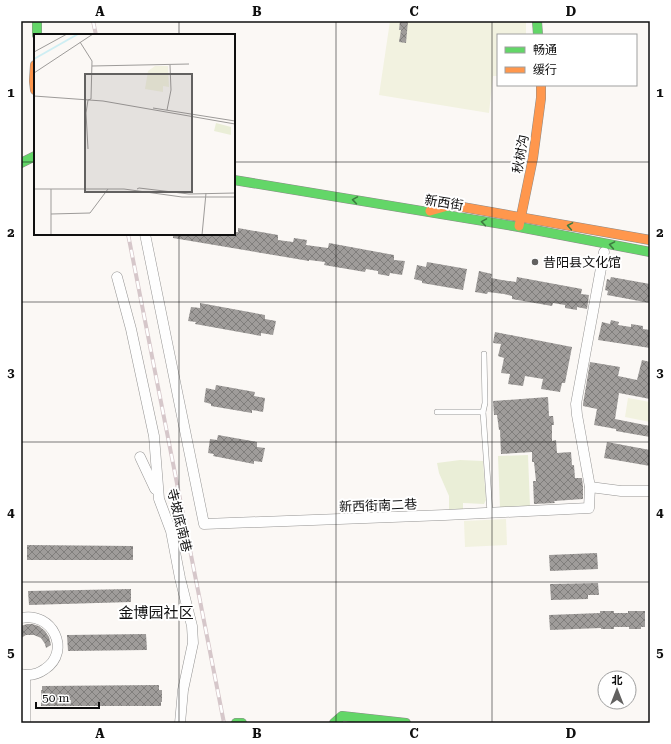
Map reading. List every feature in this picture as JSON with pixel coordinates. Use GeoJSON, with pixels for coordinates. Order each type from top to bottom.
{"type":"FeatureCollection","features":[{"type":"Feature","properties":{"kind":"street"},"geometry":{"type":"LineString","coordinates":[[37,21],[37,34]]}},
{"type":"Feature","properties":{"kind":"street"},"geometry":{"type":"LineString","coordinates":[[537,21],[538,34]]}},
{"type":"Feature","properties":{"kind":"street","name":"秋树沟"},"geometry":{"type":"LineString","coordinates":[[518,228],[533,158],[541,98],[541,86]]}},
{"type":"Feature","properties":{"kind":"street"},"geometry":{"type":"LineString","coordinates":[[21,154],[34,156]]}},
{"type":"Feature","properties":{"kind":"street"},"geometry":{"type":"LineString","coordinates":[[21,164],[34,157]]}},
{"type":"Feature","properties":{"kind":"street"},"geometry":{"type":"LineString","coordinates":[[21,164],[34,165]]}},
{"type":"Feature","properties":{"kind":"street","name":"新西街"},"geometry":{"type":"LineString","coordinates":[[235,180],[426,212],[650,252]]}},
{"type":"Feature","properties":{"kind":"street"},"geometry":{"type":"LineString","coordinates":[[426,212],[451,205],[650,240]]}},
{"type":"Feature","properties":{"kind":"street","name":"新西街南二巷"},"geometry":{"type":"LineString","coordinates":[[145,235],[204,524],[589,508],[590,487],[576,404],[604,252]]}},
{"type":"Feature","properties":{"kind":"street"},"geometry":{"type":"LineString","coordinates":[[589,249],[650,260]]}},
{"type":"Feature","properties":{"kind":"street","name":"寺坡底南巷"},"geometry":{"type":"LineString","coordinates":[[117,277],[131,329],[154,436],[159,499],[171,531],[180,578],[192,626],[193,643],[183,690],[180,723]]}},
{"type":"Feature","properties":{"kind":"street"},"geometry":{"type":"LineString","coordinates":[[140,457],[159,499]]}},
{"type":"Feature","properties":{"kind":"street"},"geometry":{"type":"LineString","coordinates":[[590,487],[621,491],[650,491]]}},
{"type":"Feature","properties":{"kind":"street"},"geometry":{"type":"LineString","coordinates":[[21,618],[27,616],[39,618],[45,621],[56,636],[57,643],[56,654],[51,664],[37,673],[23,674],[25,723]]}},
{"type":"Feature","properties":{"kind":"street"},"geometry":{"type":"LineString","coordinates":[[334,723],[342,716],[406,723]]}},
{"type":"Feature","properties":{"kind":"street"},"geometry":{"type":"LineString","coordinates":[[236,723],[242,723]]}},
{"type":"Feature","properties":{"kind":"lane"},"geometry":{"type":"LineString","coordinates":[[484,354],[485,403],[483,412],[490,513]]}},
{"type":"Feature","properties":{"kind":"lane"},"geometry":{"type":"LineString","coordinates":[[437,412],[483,412]]}},
{"type":"Feature","properties":{"kind":"green space"},"geometry":{"type":"Polygon","coordinates":[[[390,21],[526,21],[526,34],[497,34],[497,76],[493,76],[489,113],[379,95],[390,21]]]}},
{"type":"Feature","properties":{"kind":"green space"},"geometry":{"type":"Polygon","coordinates":[[[628,398],[650,402],[650,422],[625,417],[628,398]]]}},
{"type":"Feature","properties":{"kind":"green space"},"geometry":{"type":"Polygon","coordinates":[[[528,455],[530,507],[500,508],[498,456],[528,455]]]}},
{"type":"Feature","properties":{"kind":"green space"},"geometry":{"type":"Polygon","coordinates":[[[460,460],[483,461],[486,500],[484,504],[463,503],[463,509],[449,510],[449,496],[439,473],[437,463],[460,460]]]}},
{"type":"Feature","properties":{"kind":"green space"},"geometry":{"type":"Polygon","coordinates":[[[506,519],[507,545],[465,547],[464,521],[506,519]]]}},
{"type":"Feature","properties":{"kind":"building"},"geometry":{"type":"Polygon","coordinates":[[[400,21],[408,21],[406,43],[399,42],[401,30],[399,30],[400,21]]]}},
{"type":"Feature","properties":{"kind":"building"},"geometry":{"type":"Polygon","coordinates":[[[238,228],[278,235],[278,240],[293,242],[294,238],[307,240],[306,245],[328,248],[329,243],[394,255],[394,260],[405,261],[402,275],[390,273],[389,276],[378,274],[378,271],[366,269],[365,272],[324,265],[325,262],[309,261],[173,238],[173,235],[235,235],[235,232],[238,232],[238,228]]]}},
{"type":"Feature","properties":{"kind":"building"},"geometry":{"type":"Polygon","coordinates":[[[427,262],[467,269],[463,290],[422,283],[422,281],[414,279],[417,265],[426,267],[427,262]]]}},
{"type":"Feature","properties":{"kind":"building"},"geometry":{"type":"Polygon","coordinates":[[[479,271],[492,274],[491,278],[502,280],[516,282],[517,277],[582,289],[581,294],[589,295],[587,309],[577,307],[577,310],[565,308],[565,305],[553,303],[552,306],[512,299],[512,296],[504,294],[475,292],[479,271]]]}},
{"type":"Feature","properties":{"kind":"building"},"geometry":{"type":"Polygon","coordinates":[[[611,277],[650,284],[650,303],[607,295],[608,291],[605,290],[607,279],[610,280],[611,277]]]}},
{"type":"Feature","properties":{"kind":"building"},"geometry":{"type":"Polygon","coordinates":[[[200,303],[265,315],[265,319],[276,321],[273,335],[261,333],[261,336],[195,324],[196,322],[188,321],[191,307],[200,308],[200,303]]]}},
{"type":"Feature","properties":{"kind":"building"},"geometry":{"type":"Polygon","coordinates":[[[611,320],[619,322],[618,325],[631,327],[631,324],[643,326],[643,329],[650,330],[650,348],[598,340],[602,322],[610,324],[611,320]]]}},
{"type":"Feature","properties":{"kind":"building"},"geometry":{"type":"Polygon","coordinates":[[[495,332],[572,347],[565,383],[562,383],[560,392],[541,389],[543,379],[525,376],[523,386],[508,384],[510,374],[501,373],[504,358],[498,356],[501,344],[493,343],[495,332]]]}},
{"type":"Feature","properties":{"kind":"building"},"geometry":{"type":"Polygon","coordinates":[[[642,360],[650,362],[650,399],[619,393],[615,419],[650,426],[650,437],[616,431],[616,429],[594,425],[597,409],[583,406],[590,362],[620,367],[618,376],[637,380],[642,360]]]}},
{"type":"Feature","properties":{"kind":"building"},"geometry":{"type":"Polygon","coordinates":[[[216,385],[255,392],[254,396],[265,398],[263,412],[252,410],[252,413],[211,406],[211,404],[204,402],[206,388],[215,390],[216,385]]]}},
{"type":"Feature","properties":{"kind":"building"},"geometry":{"type":"Polygon","coordinates":[[[548,397],[549,416],[553,416],[554,425],[552,425],[552,441],[556,440],[557,453],[571,452],[575,478],[582,478],[583,499],[534,504],[533,481],[536,481],[534,462],[532,462],[532,452],[501,454],[500,430],[497,415],[494,415],[493,401],[548,397]]]}},
{"type":"Feature","properties":{"kind":"building"},"geometry":{"type":"Polygon","coordinates":[[[218,435],[257,442],[257,447],[265,448],[262,462],[254,461],[254,464],[213,456],[214,454],[208,453],[210,439],[217,440],[218,435]]]}},
{"type":"Feature","properties":{"kind":"building"},"geometry":{"type":"Polygon","coordinates":[[[607,442],[650,450],[650,466],[604,458],[607,442]]]}},
{"type":"Feature","properties":{"kind":"building"},"geometry":{"type":"Polygon","coordinates":[[[27,545],[133,546],[133,560],[27,560],[27,545]]]}},
{"type":"Feature","properties":{"kind":"building"},"geometry":{"type":"Polygon","coordinates":[[[597,553],[598,569],[550,571],[549,555],[597,553]]]}},
{"type":"Feature","properties":{"kind":"building"},"geometry":{"type":"Polygon","coordinates":[[[598,583],[599,595],[588,595],[588,599],[551,600],[550,584],[598,583]]]}},
{"type":"Feature","properties":{"kind":"building"},"geometry":{"type":"Polygon","coordinates":[[[131,589],[131,602],[29,605],[28,591],[131,589]]]}},
{"type":"Feature","properties":{"kind":"building"},"geometry":{"type":"Polygon","coordinates":[[[600,611],[628,613],[628,611],[645,611],[645,627],[641,627],[641,629],[614,627],[614,629],[601,628],[550,630],[549,615],[600,613],[600,611]]]}},
{"type":"Feature","properties":{"kind":"building"},"geometry":{"type":"Polygon","coordinates":[[[27,624],[39,626],[45,631],[49,637],[51,645],[46,648],[41,638],[34,635],[26,635],[21,638],[21,626],[27,624]]]}},
{"type":"Feature","properties":{"kind":"building"},"geometry":{"type":"Polygon","coordinates":[[[146,634],[147,650],[68,651],[67,635],[146,634]]]}},
{"type":"Feature","properties":{"kind":"building"},"geometry":{"type":"Polygon","coordinates":[[[159,685],[159,690],[162,690],[161,706],[41,706],[42,686],[159,685]]]}},
{"type":"Feature","properties":{"kind":"railway"},"geometry":{"type":"LineString","coordinates":[[93,21],[96,34]]}},
{"type":"Feature","properties":{"kind":"railway"},"geometry":{"type":"LineString","coordinates":[[128,235],[224,723]]}},
{"type":"Feature","properties":{"kind":"traffic: fast"},"geometry":{"type":"LineString","coordinates":[[37,21],[37,34]]}},
{"type":"Feature","properties":{"kind":"traffic: fast"},"geometry":{"type":"LineString","coordinates":[[537,21],[538,34]]}},
{"type":"Feature","properties":{"kind":"traffic: fast"},"geometry":{"type":"LineString","coordinates":[[21,163],[34,156]]}},
{"type":"Feature","properties":{"kind":"traffic: fast"},"geometry":{"type":"LineString","coordinates":[[235,180],[519,227],[650,252]]}},
{"type":"Feature","properties":{"kind":"traffic: fast"},"geometry":{"type":"LineString","coordinates":[[334,723],[342,716],[406,723]]}},
{"type":"Feature","properties":{"kind":"traffic: fast"},"geometry":{"type":"LineString","coordinates":[[236,723],[242,723]]}},
{"type":"Feature","properties":{"kind":"traffic: slow"},"geometry":{"type":"LineString","coordinates":[[519,226],[533,158],[541,98],[541,86]]}},
{"type":"Feature","properties":{"kind":"traffic: slow"},"geometry":{"type":"LineString","coordinates":[[430,211],[451,205],[650,240]]}},
{"type":"Feature","properties":{"kind":"place","name":"昔阳县文化馆"},"geometry":{"type":"Point","coordinates":[535,262]}},
{"type":"Feature","properties":{"kind":"district","name":"金博园社区"},"geometry":{"type":"Point","coordinates":[156,613]}}]}
